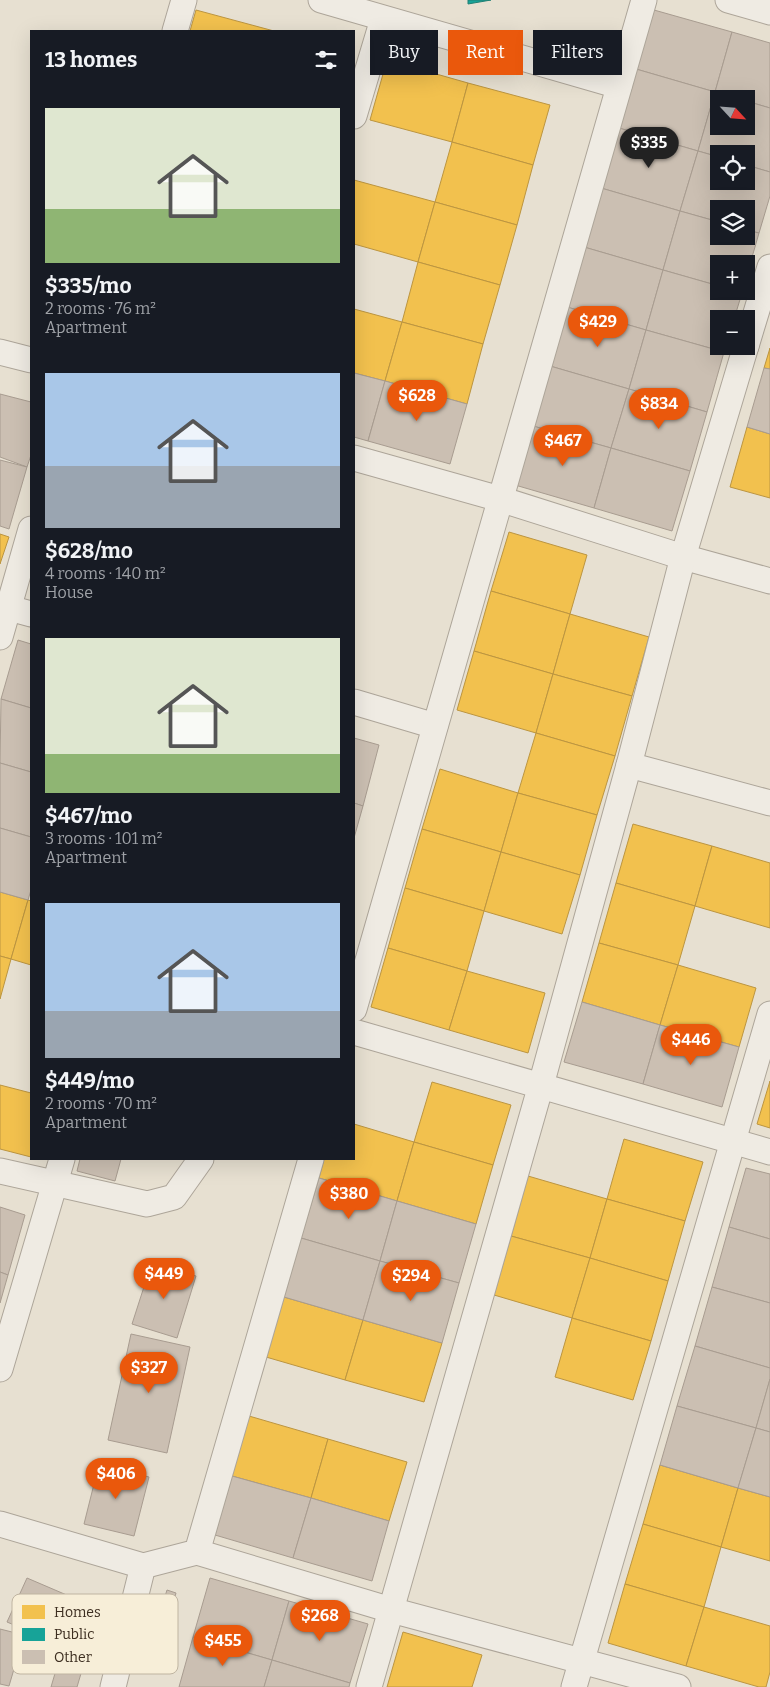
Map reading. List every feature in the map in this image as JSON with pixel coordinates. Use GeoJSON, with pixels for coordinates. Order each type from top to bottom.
{"type":"FeatureCollection","features":[{"type":"Feature","properties":{"kind":"street"},"geometry":{"type":"LineString","coordinates":[[175,30],[184,0]]}},
{"type":"Feature","properties":{"kind":"street"},"geometry":{"type":"LineString","coordinates":[[321,0],[619,86]]}},
{"type":"Feature","properties":{"kind":"street"},"geometry":{"type":"LineString","coordinates":[[355,1006],[644,0]]}},
{"type":"Feature","properties":{"kind":"street"},"geometry":{"type":"LineString","coordinates":[[728,0],[770,12]]}},
{"type":"Feature","properties":{"kind":"street"},"geometry":{"type":"LineString","coordinates":[[355,113],[382,19]]}},
{"type":"Feature","properties":{"kind":"street"},"geometry":{"type":"LineString","coordinates":[[755,316],[770,267]]}},
{"type":"Feature","properties":{"kind":"street"},"geometry":{"type":"LineString","coordinates":[[0,352],[30,360]]}},
{"type":"Feature","properties":{"kind":"street"},"geometry":{"type":"LineString","coordinates":[[369,1687],[541,1085],[629,766],[683,557],[743,355]]}},
{"type":"Feature","properties":{"kind":"street"},"geometry":{"type":"LineString","coordinates":[[355,458],[500,499],[683,557],[770,581]]}},
{"type":"Feature","properties":{"kind":"street"},"geometry":{"type":"LineString","coordinates":[[0,638],[20,611],[30,536]]}},
{"type":"Feature","properties":{"kind":"street"},"geometry":{"type":"LineString","coordinates":[[355,702],[435,726]]}},
{"type":"Feature","properties":{"kind":"street"},"geometry":{"type":"LineString","coordinates":[[629,766],[770,803]]}},
{"type":"Feature","properties":{"kind":"street"},"geometry":{"type":"LineString","coordinates":[[574,1687],[770,1014]]}},
{"type":"Feature","properties":{"kind":"street"},"geometry":{"type":"LineString","coordinates":[[355,1032],[770,1152]]}},
{"type":"Feature","properties":{"kind":"street"},"geometry":{"type":"LineString","coordinates":[[0,1369],[62,1160]]}},
{"type":"Feature","properties":{"kind":"street"},"geometry":{"type":"LineString","coordinates":[[0,1171],[147,1204],[174,1197],[200,1160]]}},
{"type":"Feature","properties":{"kind":"street"},"geometry":{"type":"LineString","coordinates":[[198,1552],[311,1160]]}},
{"type":"Feature","properties":{"kind":"street"},"geometry":{"type":"LineString","coordinates":[[0,1524],[143,1566],[198,1552],[391,1610],[678,1687]]}},
{"type":"Feature","properties":{"kind":"street"},"geometry":{"type":"LineString","coordinates":[[136,1594],[143,1566]]}},
{"type":"Feature","properties":{"kind":"street"},"geometry":{"type":"LineString","coordinates":[[113,1687],[116,1674]]}},
{"type":"Feature","properties":{"kind":"building: Homes"},"geometry":{"type":"Polygon","coordinates":[[[196,10],[270,30],[190,30],[196,10]]]}},
{"type":"Feature","properties":{"kind":"building: Homes"},"geometry":{"type":"Polygon","coordinates":[[[438,74],[468,83],[452,142],[370,120],[383,75],[438,74]]]}},
{"type":"Feature","properties":{"kind":"building: Homes"},"geometry":{"type":"Polygon","coordinates":[[[468,83],[550,105],[533,165],[452,142],[468,83]]]}},
{"type":"Feature","properties":{"kind":"building: Homes"},"geometry":{"type":"Polygon","coordinates":[[[452,142],[533,165],[517,225],[435,202],[452,142]]]}},
{"type":"Feature","properties":{"kind":"building: Homes"},"geometry":{"type":"Polygon","coordinates":[[[355,180],[435,202],[418,262],[355,244],[355,180]]]}},
{"type":"Feature","properties":{"kind":"building: Homes"},"geometry":{"type":"Polygon","coordinates":[[[435,202],[517,225],[500,285],[418,262],[435,202]]]}},
{"type":"Feature","properties":{"kind":"building: Homes"},"geometry":{"type":"Polygon","coordinates":[[[418,262],[500,285],[483,344],[402,322],[418,262]]]}},
{"type":"Feature","properties":{"kind":"building: Homes"},"geometry":{"type":"Polygon","coordinates":[[[355,309],[402,322],[385,381],[355,373],[355,309]]]}},
{"type":"Feature","properties":{"kind":"building: Homes"},"geometry":{"type":"Polygon","coordinates":[[[402,322],[483,344],[467,404],[385,381],[402,322]]]}},
{"type":"Feature","properties":{"kind":"building: Homes"},"geometry":{"type":"Polygon","coordinates":[[[770,348],[770,369],[764,368],[770,348]]]}},
{"type":"Feature","properties":{"kind":"building: Homes"},"geometry":{"type":"Polygon","coordinates":[[[747,427],[770,434],[770,498],[730,487],[747,427]]]}},
{"type":"Feature","properties":{"kind":"building: Homes"},"geometry":{"type":"Polygon","coordinates":[[[509,532],[587,555],[570,614],[491,591],[509,532]]]}},
{"type":"Feature","properties":{"kind":"building: Homes"},"geometry":{"type":"Polygon","coordinates":[[[0,534],[9,537],[0,564],[0,534]]]}},
{"type":"Feature","properties":{"kind":"building: Homes"},"geometry":{"type":"Polygon","coordinates":[[[491,591],[570,614],[553,674],[474,651],[491,591]]]}},
{"type":"Feature","properties":{"kind":"building: Homes"},"geometry":{"type":"Polygon","coordinates":[[[570,614],[649,637],[632,696],[553,674],[570,614]]]}},
{"type":"Feature","properties":{"kind":"building: Homes"},"geometry":{"type":"Polygon","coordinates":[[[474,651],[553,674],[536,733],[457,710],[474,651]]]}},
{"type":"Feature","properties":{"kind":"building: Homes"},"geometry":{"type":"Polygon","coordinates":[[[553,674],[632,696],[615,756],[536,733],[553,674]]]}},
{"type":"Feature","properties":{"kind":"building: Homes"},"geometry":{"type":"Polygon","coordinates":[[[536,733],[615,756],[597,815],[518,793],[536,733]]]}},
{"type":"Feature","properties":{"kind":"building: Homes"},"geometry":{"type":"Polygon","coordinates":[[[440,769],[518,793],[501,852],[422,829],[440,769]]]}},
{"type":"Feature","properties":{"kind":"building: Homes"},"geometry":{"type":"Polygon","coordinates":[[[518,793],[597,815],[580,875],[501,852],[518,793]]]}},
{"type":"Feature","properties":{"kind":"building: Homes"},"geometry":{"type":"Polygon","coordinates":[[[633,824],[712,846],[695,906],[616,883],[633,824]]]}},
{"type":"Feature","properties":{"kind":"building: Homes"},"geometry":{"type":"Polygon","coordinates":[[[422,829],[501,852],[484,911],[405,888],[422,829]]]}},
{"type":"Feature","properties":{"kind":"building: Homes"},"geometry":{"type":"Polygon","coordinates":[[[712,846],[770,863],[770,928],[695,906],[712,846]]]}},
{"type":"Feature","properties":{"kind":"building: Homes"},"geometry":{"type":"Polygon","coordinates":[[[501,852],[580,875],[562,934],[484,911],[501,852]]]}},
{"type":"Feature","properties":{"kind":"building: Homes"},"geometry":{"type":"Polygon","coordinates":[[[616,883],[695,906],[678,965],[599,943],[616,883]]]}},
{"type":"Feature","properties":{"kind":"building: Homes"},"geometry":{"type":"Polygon","coordinates":[[[405,888],[484,911],[467,971],[388,948],[405,888]]]}},
{"type":"Feature","properties":{"kind":"building: Homes"},"geometry":{"type":"Polygon","coordinates":[[[0,892],[28,900],[11,959],[0,956],[0,892]]]}},
{"type":"Feature","properties":{"kind":"building: Homes"},"geometry":{"type":"Polygon","coordinates":[[[28,900],[30,901],[30,965],[11,959],[28,900]]]}},
{"type":"Feature","properties":{"kind":"building: Homes"},"geometry":{"type":"Polygon","coordinates":[[[599,943],[678,965],[660,1025],[582,1002],[599,943]]]}},
{"type":"Feature","properties":{"kind":"building: Homes"},"geometry":{"type":"Polygon","coordinates":[[[388,948],[467,971],[449,1030],[371,1007],[388,948]]]}},
{"type":"Feature","properties":{"kind":"building: Homes"},"geometry":{"type":"Polygon","coordinates":[[[0,956],[11,959],[0,999],[0,956]]]}},
{"type":"Feature","properties":{"kind":"building: Homes"},"geometry":{"type":"Polygon","coordinates":[[[678,965],[756,988],[739,1047],[660,1025],[678,965]]]}},
{"type":"Feature","properties":{"kind":"building: Homes"},"geometry":{"type":"Polygon","coordinates":[[[467,971],[545,993],[528,1053],[449,1030],[467,971]]]}},
{"type":"Feature","properties":{"kind":"building: Homes"},"geometry":{"type":"Polygon","coordinates":[[[770,1081],[770,1128],[757,1124],[770,1081]]]}},
{"type":"Feature","properties":{"kind":"building: Homes"},"geometry":{"type":"Polygon","coordinates":[[[432,1082],[511,1105],[493,1165],[414,1142],[432,1082]]]}},
{"type":"Feature","properties":{"kind":"building: Homes"},"geometry":{"type":"Polygon","coordinates":[[[0,1085],[30,1093],[30,1157],[0,1149],[0,1085]]]}},
{"type":"Feature","properties":{"kind":"building: Homes"},"geometry":{"type":"Polygon","coordinates":[[[355,1124],[414,1142],[397,1201],[319,1178],[324,1160],[355,1160],[355,1124]]]}},
{"type":"Feature","properties":{"kind":"building: Homes"},"geometry":{"type":"Polygon","coordinates":[[[624,1139],[703,1162],[685,1221],[607,1199],[624,1139]]]}},
{"type":"Feature","properties":{"kind":"building: Homes"},"geometry":{"type":"Polygon","coordinates":[[[414,1142],[493,1165],[476,1224],[397,1201],[414,1142]]]}},
{"type":"Feature","properties":{"kind":"building: Homes"},"geometry":{"type":"Polygon","coordinates":[[[528,1176],[607,1199],[590,1258],[511,1236],[528,1176]]]}},
{"type":"Feature","properties":{"kind":"building: Homes"},"geometry":{"type":"Polygon","coordinates":[[[607,1199],[685,1221],[668,1281],[590,1258],[607,1199]]]}},
{"type":"Feature","properties":{"kind":"building: Homes"},"geometry":{"type":"Polygon","coordinates":[[[511,1236],[590,1258],[572,1318],[494,1295],[511,1236]]]}},
{"type":"Feature","properties":{"kind":"building: Homes"},"geometry":{"type":"Polygon","coordinates":[[[590,1258],[668,1281],[651,1341],[572,1318],[590,1258]]]}},
{"type":"Feature","properties":{"kind":"building: Homes"},"geometry":{"type":"Polygon","coordinates":[[[284,1297],[363,1320],[345,1380],[266,1357],[284,1297]]]}},
{"type":"Feature","properties":{"kind":"building: Homes"},"geometry":{"type":"Polygon","coordinates":[[[572,1318],[651,1341],[633,1400],[555,1377],[572,1318]]]}},
{"type":"Feature","properties":{"kind":"building: Homes"},"geometry":{"type":"Polygon","coordinates":[[[363,1320],[442,1343],[424,1402],[345,1380],[363,1320]]]}},
{"type":"Feature","properties":{"kind":"building: Homes"},"geometry":{"type":"Polygon","coordinates":[[[249,1416],[328,1439],[311,1498],[232,1476],[249,1416]]]}},
{"type":"Feature","properties":{"kind":"building: Homes"},"geometry":{"type":"Polygon","coordinates":[[[328,1439],[407,1462],[389,1521],[311,1498],[328,1439]]]}},
{"type":"Feature","properties":{"kind":"building: Homes"},"geometry":{"type":"Polygon","coordinates":[[[660,1465],[738,1488],[721,1547],[643,1524],[660,1465]]]}},
{"type":"Feature","properties":{"kind":"building: Homes"},"geometry":{"type":"Polygon","coordinates":[[[738,1488],[770,1497],[770,1561],[721,1547],[738,1488]]]}},
{"type":"Feature","properties":{"kind":"building: Homes"},"geometry":{"type":"Polygon","coordinates":[[[643,1524],[721,1547],[704,1607],[625,1584],[643,1524]]]}},
{"type":"Feature","properties":{"kind":"building: Homes"},"geometry":{"type":"Polygon","coordinates":[[[625,1584],[704,1607],[686,1666],[608,1643],[625,1584]]]}},
{"type":"Feature","properties":{"kind":"building: Homes"},"geometry":{"type":"Polygon","coordinates":[[[704,1607],[770,1626],[770,1672],[766,1687],[759,1687],[686,1666],[704,1607]]]}},
{"type":"Feature","properties":{"kind":"building: Homes"},"geometry":{"type":"Polygon","coordinates":[[[403,1632],[482,1655],[472,1687],[387,1687],[403,1632]]]}},
{"type":"Feature","properties":{"kind":"building: Public"},"geometry":{"type":"Polygon","coordinates":[[[468,0],[491,0],[468,4],[468,0]]]}},
{"type":"Feature","properties":{"kind":"building: Other"},"geometry":{"type":"Polygon","coordinates":[[[654,10],[732,32],[716,90],[710,91],[636,69],[654,10]]]}},
{"type":"Feature","properties":{"kind":"building: Other"},"geometry":{"type":"Polygon","coordinates":[[[732,32],[770,43],[770,108],[755,104],[755,90],[716,90],[732,32]]]}},
{"type":"Feature","properties":{"kind":"building: Other"},"geometry":{"type":"Polygon","coordinates":[[[636,69],[710,91],[710,109],[698,151],[619,128],[636,69]]]}},
{"type":"Feature","properties":{"kind":"building: Other"},"geometry":{"type":"Polygon","coordinates":[[[755,104],[770,108],[770,172],[755,168],[755,145],[710,145],[710,154],[698,151],[710,109],[710,135],[755,135],[755,104]]]}},
{"type":"Feature","properties":{"kind":"building: Other"},"geometry":{"type":"Polygon","coordinates":[[[619,128],[698,151],[680,211],[601,188],[619,128]]]}},
{"type":"Feature","properties":{"kind":"building: Other"},"geometry":{"type":"Polygon","coordinates":[[[698,151],[710,154],[710,190],[755,190],[755,168],[770,172],[770,196],[759,233],[755,232],[755,200],[710,200],[710,219],[680,211],[698,151]]]}},
{"type":"Feature","properties":{"kind":"building: Other"},"geometry":{"type":"Polygon","coordinates":[[[601,188],[680,211],[663,270],[584,247],[601,188]]]}},
{"type":"Feature","properties":{"kind":"building: Other"},"geometry":{"type":"Polygon","coordinates":[[[680,211],[710,219],[710,245],[755,245],[755,232],[759,233],[753,255],[710,255],[710,283],[663,270],[680,211]]]}},
{"type":"Feature","properties":{"kind":"building: Other"},"geometry":{"type":"Polygon","coordinates":[[[584,247],[663,270],[646,330],[567,307],[584,247]]]}},
{"type":"Feature","properties":{"kind":"building: Other"},"geometry":{"type":"Polygon","coordinates":[[[663,270],[710,283],[710,300],[740,300],[737,310],[710,310],[710,348],[646,330],[663,270]]]}},
{"type":"Feature","properties":{"kind":"building: Other"},"geometry":{"type":"Polygon","coordinates":[[[567,307],[646,330],[629,389],[550,366],[567,307]]]}},
{"type":"Feature","properties":{"kind":"building: Other"},"geometry":{"type":"Polygon","coordinates":[[[646,330],[710,348],[710,355],[723,355],[707,412],[629,389],[646,330]]]}},
{"type":"Feature","properties":{"kind":"building: Other"},"geometry":{"type":"Polygon","coordinates":[[[550,366],[629,389],[611,448],[533,426],[550,366]]]}},
{"type":"Feature","properties":{"kind":"building: Other"},"geometry":{"type":"Polygon","coordinates":[[[764,368],[770,369],[770,434],[747,427],[764,368]]]}},
{"type":"Feature","properties":{"kind":"building: Other"},"geometry":{"type":"Polygon","coordinates":[[[355,373],[385,381],[368,441],[355,437],[355,373]]]}},
{"type":"Feature","properties":{"kind":"building: Other"},"geometry":{"type":"Polygon","coordinates":[[[385,381],[467,404],[450,464],[368,441],[385,381]]]}},
{"type":"Feature","properties":{"kind":"building: Other"},"geometry":{"type":"Polygon","coordinates":[[[629,389],[707,412],[690,471],[611,448],[629,389]]]}},
{"type":"Feature","properties":{"kind":"building: Other"},"geometry":{"type":"Polygon","coordinates":[[[0,394],[30,402],[30,458],[27,467],[0,457],[0,394]]]}},
{"type":"Feature","properties":{"kind":"building: Other"},"geometry":{"type":"Polygon","coordinates":[[[533,426],[611,448],[594,508],[515,485],[533,426]]]}},
{"type":"Feature","properties":{"kind":"building: Other"},"geometry":{"type":"Polygon","coordinates":[[[611,448],[690,471],[672,531],[594,508],[611,448]]]}},
{"type":"Feature","properties":{"kind":"building: Other"},"geometry":{"type":"Polygon","coordinates":[[[0,460],[27,467],[9,529],[0,526],[0,460]]]}},
{"type":"Feature","properties":{"kind":"building: Other"},"geometry":{"type":"Polygon","coordinates":[[[18,640],[30,644],[30,708],[1,699],[18,640]]]}},
{"type":"Feature","properties":{"kind":"building: Other"},"geometry":{"type":"Polygon","coordinates":[[[1,699],[30,708],[30,772],[0,763],[1,699]]]}},
{"type":"Feature","properties":{"kind":"building: Other"},"geometry":{"type":"Polygon","coordinates":[[[355,738],[379,745],[363,806],[355,803],[355,738]]]}},
{"type":"Feature","properties":{"kind":"building: Other"},"geometry":{"type":"Polygon","coordinates":[[[0,763],[30,772],[30,837],[0,828],[0,763]]]}},
{"type":"Feature","properties":{"kind":"building: Other"},"geometry":{"type":"Polygon","coordinates":[[[355,803],[363,806],[355,834],[355,803]]]}},
{"type":"Feature","properties":{"kind":"building: Other"},"geometry":{"type":"Polygon","coordinates":[[[0,828],[30,837],[30,893],[28,900],[0,892],[0,828]]]}},
{"type":"Feature","properties":{"kind":"building: Other"},"geometry":{"type":"Polygon","coordinates":[[[582,1002],[660,1025],[643,1084],[564,1062],[582,1002]]]}},
{"type":"Feature","properties":{"kind":"building: Other"},"geometry":{"type":"Polygon","coordinates":[[[660,1025],[739,1047],[722,1107],[643,1084],[660,1025]]]}},
{"type":"Feature","properties":{"kind":"building: Other"},"geometry":{"type":"Polygon","coordinates":[[[80,1160],[121,1160],[115,1181],[77,1171],[80,1160]]]}},
{"type":"Feature","properties":{"kind":"building: Other"},"geometry":{"type":"Polygon","coordinates":[[[746,1168],[770,1174],[770,1239],[729,1227],[746,1168]]]}},
{"type":"Feature","properties":{"kind":"building: Other"},"geometry":{"type":"Polygon","coordinates":[[[319,1178],[397,1201],[380,1261],[301,1238],[319,1178]]]}},
{"type":"Feature","properties":{"kind":"building: Other"},"geometry":{"type":"Polygon","coordinates":[[[397,1201],[476,1224],[459,1283],[380,1261],[397,1201]]]}},
{"type":"Feature","properties":{"kind":"building: Other"},"geometry":{"type":"Polygon","coordinates":[[[0,1207],[25,1215],[8,1275],[0,1272],[0,1207]]]}},
{"type":"Feature","properties":{"kind":"building: Other"},"geometry":{"type":"Polygon","coordinates":[[[729,1227],[770,1239],[770,1303],[712,1287],[729,1227]]]}},
{"type":"Feature","properties":{"kind":"building: Other"},"geometry":{"type":"Polygon","coordinates":[[[301,1238],[380,1261],[363,1320],[284,1297],[301,1238]]]}},
{"type":"Feature","properties":{"kind":"building: Other"},"geometry":{"type":"Polygon","coordinates":[[[380,1261],[459,1283],[442,1343],[363,1320],[380,1261]]]}},
{"type":"Feature","properties":{"kind":"building: Other"},"geometry":{"type":"Polygon","coordinates":[[[152,1262],[196,1276],[177,1338],[132,1324],[152,1262]]]}},
{"type":"Feature","properties":{"kind":"building: Other"},"geometry":{"type":"Polygon","coordinates":[[[0,1272],[8,1275],[0,1303],[0,1272]]]}},
{"type":"Feature","properties":{"kind":"building: Other"},"geometry":{"type":"Polygon","coordinates":[[[712,1287],[770,1303],[770,1368],[695,1346],[712,1287]]]}},
{"type":"Feature","properties":{"kind":"building: Other"},"geometry":{"type":"Polygon","coordinates":[[[131,1334],[190,1347],[167,1453],[108,1440],[131,1334]]]}},
{"type":"Feature","properties":{"kind":"building: Other"},"geometry":{"type":"Polygon","coordinates":[[[695,1346],[770,1368],[770,1379],[756,1428],[677,1406],[695,1346]]]}},
{"type":"Feature","properties":{"kind":"building: Other"},"geometry":{"type":"Polygon","coordinates":[[[770,1379],[770,1432],[756,1428],[770,1379]]]}},
{"type":"Feature","properties":{"kind":"building: Other"},"geometry":{"type":"Polygon","coordinates":[[[677,1406],[756,1428],[738,1488],[660,1465],[677,1406]]]}},
{"type":"Feature","properties":{"kind":"building: Other"},"geometry":{"type":"Polygon","coordinates":[[[756,1428],[770,1432],[770,1497],[738,1488],[756,1428]]]}},
{"type":"Feature","properties":{"kind":"building: Other"},"geometry":{"type":"Polygon","coordinates":[[[99,1464],[149,1477],[134,1536],[84,1524],[99,1464]]]}},
{"type":"Feature","properties":{"kind":"building: Other"},"geometry":{"type":"Polygon","coordinates":[[[232,1476],[311,1498],[293,1558],[215,1535],[232,1476]]]}},
{"type":"Feature","properties":{"kind":"building: Other"},"geometry":{"type":"Polygon","coordinates":[[[311,1498],[389,1521],[372,1581],[293,1558],[311,1498]]]}},
{"type":"Feature","properties":{"kind":"building: Other"},"geometry":{"type":"Polygon","coordinates":[[[27,1578],[64,1594],[20,1594],[27,1578]]]}},
{"type":"Feature","properties":{"kind":"building: Other"},"geometry":{"type":"Polygon","coordinates":[[[210,1578],[289,1601],[272,1660],[193,1637],[210,1578]]]}},
{"type":"Feature","properties":{"kind":"building: Other"},"geometry":{"type":"Polygon","coordinates":[[[167,1590],[176,1593],[176,1594],[166,1594],[167,1590]]]}},
{"type":"Feature","properties":{"kind":"building: Other"},"geometry":{"type":"Polygon","coordinates":[[[289,1601],[368,1624],[350,1683],[272,1660],[289,1601]]]}},
{"type":"Feature","properties":{"kind":"building: Other"},"geometry":{"type":"Polygon","coordinates":[[[12,1611],[12,1624],[7,1622],[12,1611]]]}},
{"type":"Feature","properties":{"kind":"building: Other"},"geometry":{"type":"Polygon","coordinates":[[[0,1629],[12,1632],[13,1674],[9,1686],[0,1684],[0,1629]]]}},
{"type":"Feature","properties":{"kind":"building: Other"},"geometry":{"type":"Polygon","coordinates":[[[193,1637],[272,1660],[264,1687],[179,1687],[193,1637]]]}},
{"type":"Feature","properties":{"kind":"building: Other"},"geometry":{"type":"Polygon","coordinates":[[[272,1660],[350,1683],[349,1687],[264,1687],[272,1660]]]}},
{"type":"Feature","properties":{"kind":"building: Other"},"geometry":{"type":"Polygon","coordinates":[[[55,1674],[81,1674],[77,1687],[51,1687],[55,1674]]]}}]}
